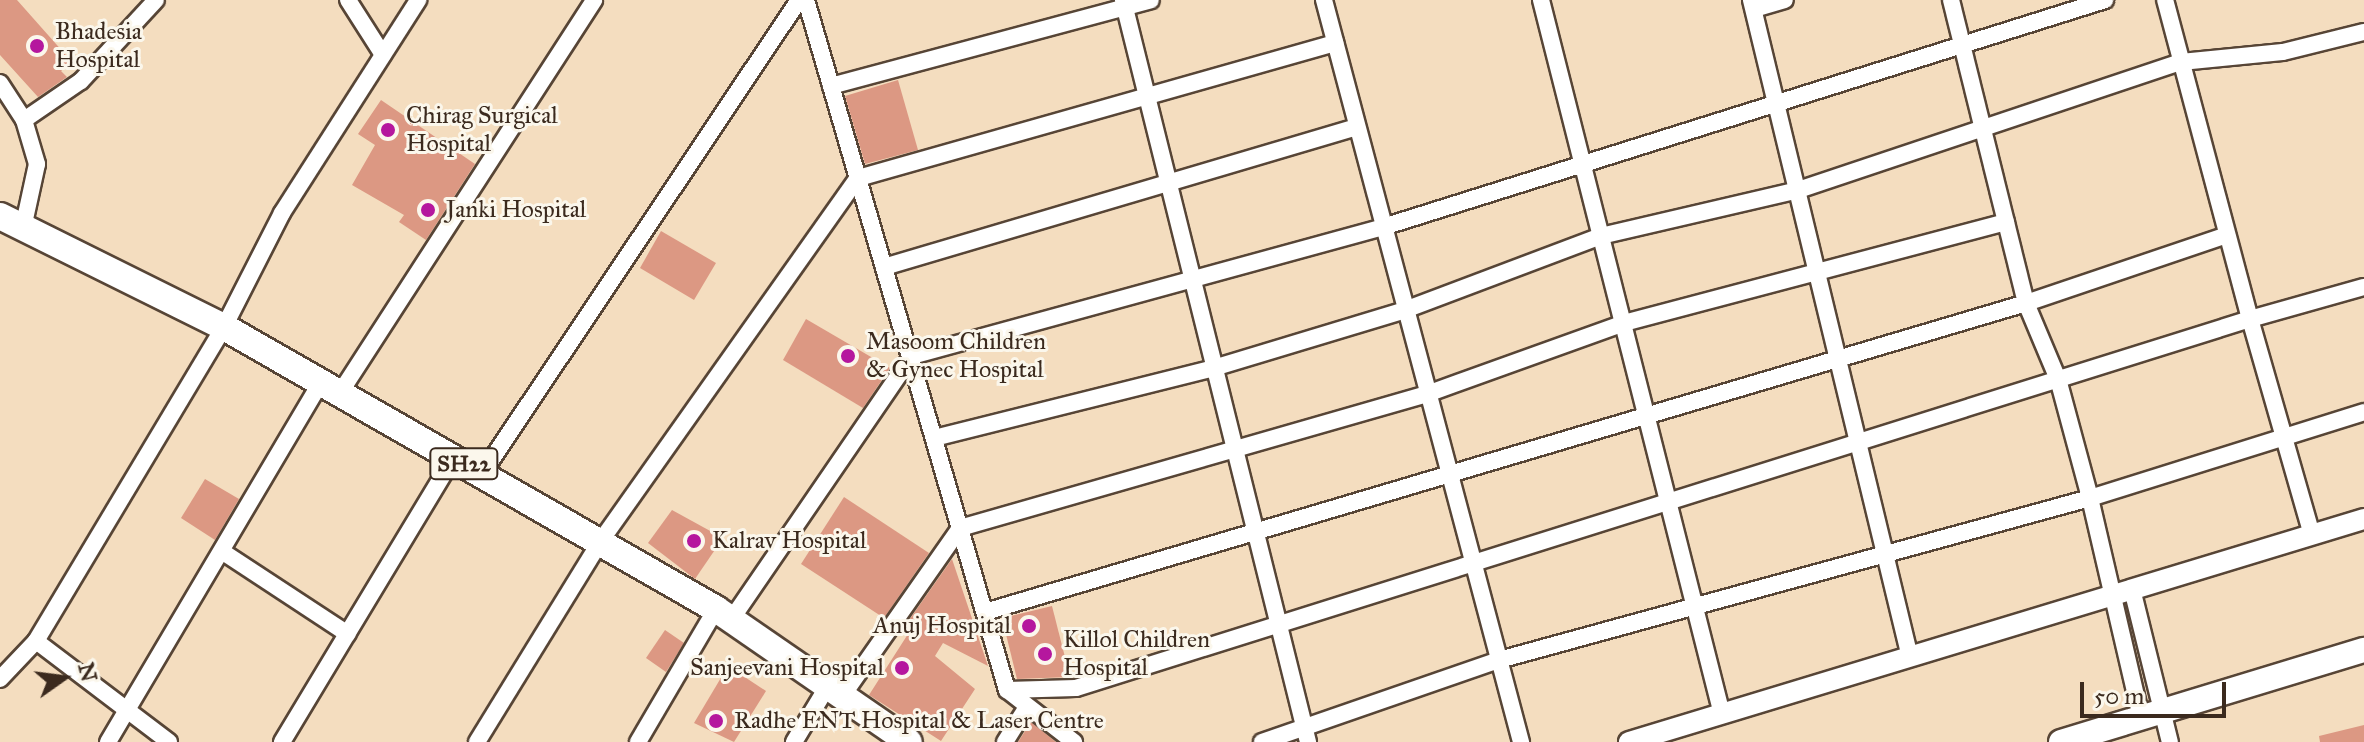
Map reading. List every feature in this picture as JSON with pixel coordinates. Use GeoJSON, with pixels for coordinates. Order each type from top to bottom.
{"type":"FeatureCollection","features":[{"type":"Feature","properties":{"kind":"main road","name":"SH22"},"geometry":{"type":"LineString","coordinates":[[12,222],[224,327],[600,542],[724,614],[833,694],[909,742]]}},
{"type":"Feature","properties":{"kind":"main road"},"geometry":{"type":"LineString","coordinates":[[2061,742],[2099,736],[2152,714],[2364,650]]}},
{"type":"Feature","properties":{"kind":"street"},"geometry":{"type":"LineString","coordinates":[[24,120],[81,81],[156,0]]}},
{"type":"Feature","properties":{"kind":"street"},"geometry":{"type":"LineString","coordinates":[[348,0],[383,55]]}},
{"type":"Feature","properties":{"kind":"street"},"geometry":{"type":"LineString","coordinates":[[0,679],[36,641],[224,327],[282,213],[418,0]]}},
{"type":"Feature","properties":{"kind":"street"},"geometry":{"type":"LineString","coordinates":[[108,742],[128,715],[223,552],[331,387],[594,0]]}},
{"type":"Feature","properties":{"kind":"street"},"geometry":{"type":"LineString","coordinates":[[482,474],[799,0]]}},
{"type":"Feature","properties":{"kind":"street"},"geometry":{"type":"LineString","coordinates":[[806,0],[1007,690],[1026,709],[1074,742]]}},
{"type":"Feature","properties":{"kind":"street"},"geometry":{"type":"LineString","coordinates":[[831,86],[1151,0]]}},
{"type":"Feature","properties":{"kind":"street"},"geometry":{"type":"LineString","coordinates":[[1324,0],[1521,742]]}},
{"type":"Feature","properties":{"kind":"street"},"geometry":{"type":"LineString","coordinates":[[1541,0],[1722,714]]}},
{"type":"Feature","properties":{"kind":"street"},"geometry":{"type":"LineString","coordinates":[[1785,0],[1752,5],[1910,657]]}},
{"type":"Feature","properties":{"kind":"street"},"geometry":{"type":"LineString","coordinates":[[1951,0],[2026,303],[2058,379],[2090,498],[2122,592],[2152,714],[2170,742]]}},
{"type":"Feature","properties":{"kind":"street"},"geometry":{"type":"LineString","coordinates":[[638,742],[724,614],[912,356],[1188,275],[1383,227],[1582,160],[2105,0]]}},
{"type":"Feature","properties":{"kind":"street"},"geometry":{"type":"LineString","coordinates":[[2165,0],[2250,319],[2312,535]]}},
{"type":"Feature","properties":{"kind":"street"},"geometry":{"type":"LineString","coordinates":[[1124,5],[1229,447],[1306,735]]}},
{"type":"Feature","properties":{"kind":"street"},"geometry":{"type":"LineString","coordinates":[[934,438],[1210,369],[1405,310],[1601,236],[1798,190],[2181,62],[2283,52],[2364,32]]}},
{"type":"Feature","properties":{"kind":"street"},"geometry":{"type":"LineString","coordinates":[[477,742],[600,542],[858,178],[1147,102],[1335,43]]}},
{"type":"Feature","properties":{"kind":"street"},"geometry":{"type":"LineString","coordinates":[[0,83],[24,120],[37,164],[12,222]]}},
{"type":"Feature","properties":{"kind":"street"},"geometry":{"type":"LineString","coordinates":[[884,267],[1166,180],[1357,127]]}},
{"type":"Feature","properties":{"kind":"street"},"geometry":{"type":"LineString","coordinates":[[794,742],[960,528],[1229,447],[1427,394],[1624,323],[2006,222]]}},
{"type":"Feature","properties":{"kind":"street"},"geometry":{"type":"LineString","coordinates":[[985,612],[1449,477],[2026,303],[2227,235]]}},
{"type":"Feature","properties":{"kind":"street"},"geometry":{"type":"LineString","coordinates":[[1007,690],[1076,688],[2250,319],[2364,287]]}},
{"type":"Feature","properties":{"kind":"street"},"geometry":{"type":"LineString","coordinates":[[1262,742],[1306,735],[1499,660],[1695,603],[1887,555],[2090,498],[2364,412]]}},
{"type":"Feature","properties":{"kind":"street"},"geometry":{"type":"LineString","coordinates":[[282,742],[453,458]]}},
{"type":"Feature","properties":{"kind":"street"},"geometry":{"type":"LineString","coordinates":[[1629,742],[2364,519]]}},
{"type":"Feature","properties":{"kind":"street"},"geometry":{"type":"LineString","coordinates":[[223,552],[348,634]]}},
{"type":"Feature","properties":{"kind":"street"},"geometry":{"type":"LineString","coordinates":[[36,641],[128,715],[169,742]]}},
{"type":"Feature","properties":{"kind":"street"},"geometry":{"type":"LineString","coordinates":[[1005,742],[1026,709]]}},
{"type":"Feature","properties":{"kind":"building"},"geometry":{"type":"Polygon","coordinates":[[[0,0],[17,0],[72,62],[61,71],[67,77],[38,97],[0,55],[0,0]]]}},
{"type":"Feature","properties":{"kind":"building"},"geometry":{"type":"Polygon","coordinates":[[[898,80],[918,150],[865,164],[845,96],[898,80]]]}},
{"type":"Feature","properties":{"kind":"building"},"geometry":{"type":"Polygon","coordinates":[[[381,100],[475,164],[426,240],[399,222],[404,215],[352,185],[375,145],[358,134],[381,100]]]}},
{"type":"Feature","properties":{"kind":"building"},"geometry":{"type":"Polygon","coordinates":[[[661,231],[716,263],[694,300],[640,268],[661,231]]]}},
{"type":"Feature","properties":{"kind":"building"},"geometry":{"type":"Polygon","coordinates":[[[806,319],[890,368],[863,408],[783,360],[806,319]]]}},
{"type":"Feature","properties":{"kind":"building"},"geometry":{"type":"Polygon","coordinates":[[[205,479],[239,499],[215,540],[181,518],[205,479]]]}},
{"type":"Feature","properties":{"kind":"building"},"geometry":{"type":"Polygon","coordinates":[[[844,497],[929,553],[884,618],[801,564],[844,497]]]}},
{"type":"Feature","properties":{"kind":"building"},"geometry":{"type":"Polygon","coordinates":[[[672,510],[723,538],[695,579],[648,543],[672,510]]]}},
{"type":"Feature","properties":{"kind":"building"},"geometry":{"type":"Polygon","coordinates":[[[952,559],[988,666],[943,643],[935,656],[975,689],[941,741],[869,695],[908,634],[902,630],[952,559]]]}},
{"type":"Feature","properties":{"kind":"building"},"geometry":{"type":"Polygon","coordinates":[[[1052,606],[1070,677],[1017,679],[1002,618],[1052,606]]]}},
{"type":"Feature","properties":{"kind":"building"},"geometry":{"type":"Polygon","coordinates":[[[665,630],[684,643],[666,672],[646,658],[665,630]]]}},
{"type":"Feature","properties":{"kind":"building"},"geometry":{"type":"Polygon","coordinates":[[[728,666],[766,691],[734,742],[694,723],[728,666]]]}},
{"type":"Feature","properties":{"kind":"building"},"geometry":{"type":"Polygon","coordinates":[[[1031,722],[1056,742],[1018,742],[1031,722]]]}},
{"type":"Feature","properties":{"kind":"building"},"geometry":{"type":"Polygon","coordinates":[[[2364,725],[2364,742],[2320,742],[2319,736],[2364,725]]]}},
{"type":"Feature","properties":{"kind":"place","name":"Bhadesia Hospital"},"geometry":{"type":"Point","coordinates":[37,46]}},
{"type":"Feature","properties":{"kind":"place","name":"Chirag Surgical Hospital"},"geometry":{"type":"Point","coordinates":[388,130]}},
{"type":"Feature","properties":{"kind":"place","name":"Janki Hospital"},"geometry":{"type":"Point","coordinates":[428,210]}},
{"type":"Feature","properties":{"kind":"place","name":"Masoom Children & Gynec Hospital"},"geometry":{"type":"Point","coordinates":[848,356]}},
{"type":"Feature","properties":{"kind":"place","name":"Kalrav Hospital"},"geometry":{"type":"Point","coordinates":[694,541]}},
{"type":"Feature","properties":{"kind":"place","name":"Anuj Hospital"},"geometry":{"type":"Point","coordinates":[1029,626]}},
{"type":"Feature","properties":{"kind":"place","name":"Killol Children Hospital"},"geometry":{"type":"Point","coordinates":[1045,654]}},
{"type":"Feature","properties":{"kind":"place","name":"Sanjeevani Hospital"},"geometry":{"type":"Point","coordinates":[902,668]}},
{"type":"Feature","properties":{"kind":"place","name":"Radhe ENT Hospital & Laser Centre"},"geometry":{"type":"Point","coordinates":[716,721]}}]}
